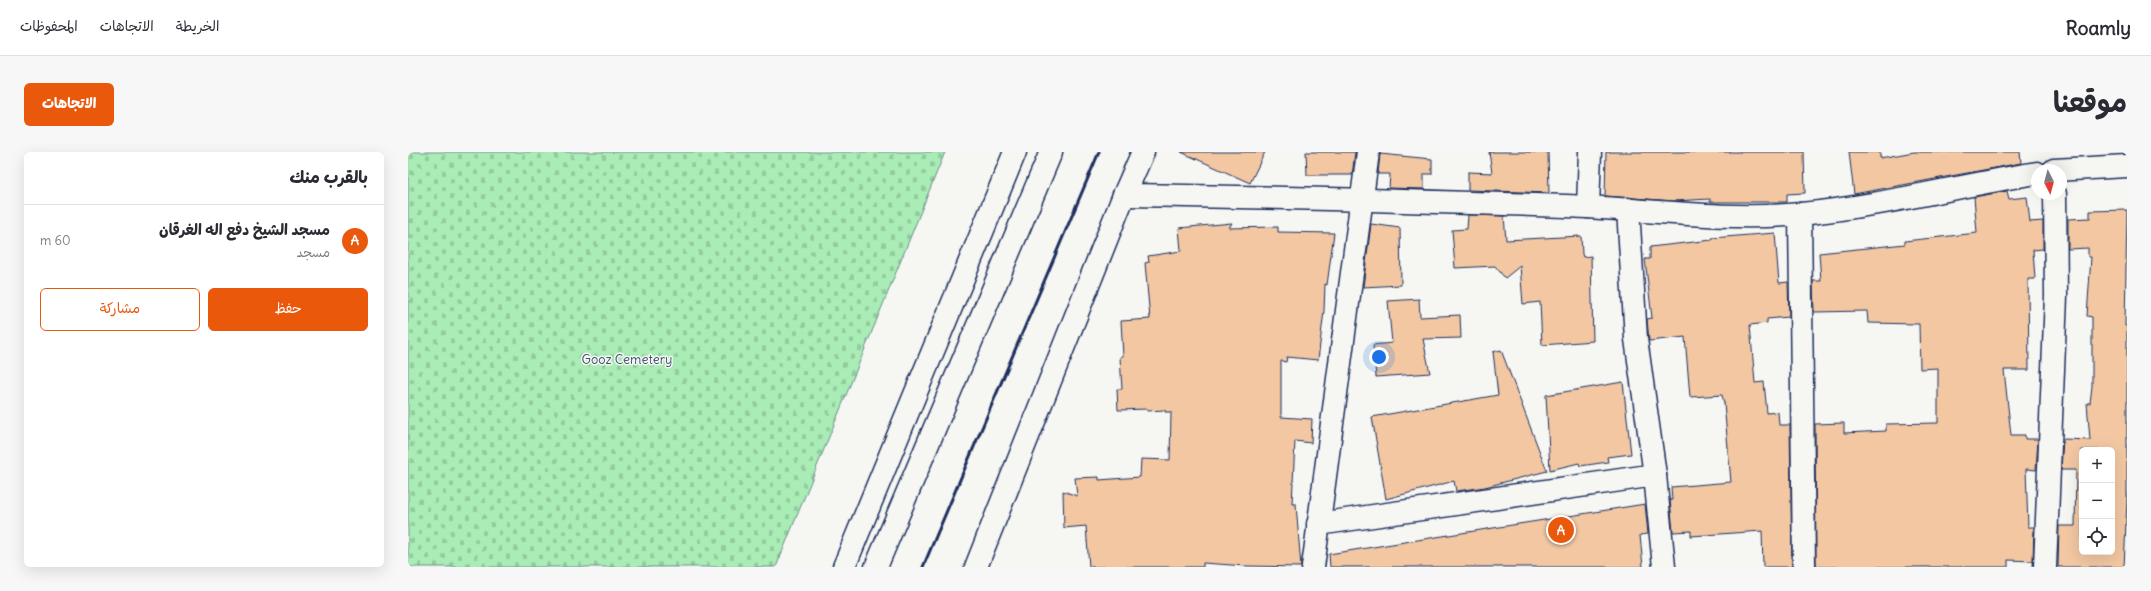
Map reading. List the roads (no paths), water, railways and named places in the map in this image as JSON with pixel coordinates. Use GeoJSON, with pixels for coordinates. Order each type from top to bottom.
{"type":"FeatureCollection","features":[{"type":"Feature","properties":{"kind":"street"},"geometry":{"type":"LineString","coordinates":[[844,567],[1015,152]]}},
{"type":"Feature","properties":{"kind":"street"},"geometry":{"type":"LineString","coordinates":[[876,567],[1051,152]]}},
{"type":"Feature","properties":{"kind":"street"},"geometry":{"type":"LineString","coordinates":[[976,567],[1124,194],[1143,152]]}},
{"type":"Feature","properties":{"kind":"street"},"geometry":{"type":"LineString","coordinates":[[1313,567],[1368,152]]}},
{"type":"Feature","properties":{"kind":"street"},"geometry":{"type":"LineString","coordinates":[[1588,207],[1590,152]]}},
{"type":"Feature","properties":{"kind":"street"},"geometry":{"type":"LineString","coordinates":[[2050,152],[2053,164]]}},
{"type":"Feature","properties":{"kind":"street"},"geometry":{"type":"LineString","coordinates":[[2067,169],[2127,166]]}},
{"type":"Feature","properties":{"kind":"street"},"geometry":{"type":"LineString","coordinates":[[1124,194],[1362,199],[1588,207],[1738,216],[1800,214],[1862,206],[2031,174]]}},
{"type":"Feature","properties":{"kind":"street"},"geometry":{"type":"LineString","coordinates":[[2045,567],[2056,296],[2055,200]]}},
{"type":"Feature","properties":{"kind":"street"},"geometry":{"type":"LineString","coordinates":[[1628,209],[1636,339],[1655,475],[1664,567]]}},
{"type":"Feature","properties":{"kind":"street"},"geometry":{"type":"LineString","coordinates":[[1800,214],[1804,567]]}},
{"type":"Feature","properties":{"kind":"street"},"geometry":{"type":"LineString","coordinates":[[1318,524],[1655,475]]}},
{"type":"Feature","properties":{"kind":"railway"},"geometry":{"type":"LineString","coordinates":[[923,567],[1099,152]]}},
{"type":"Feature","properties":{"kind":"place","name":"مسجد الشيخ دفع اله الغرقان"},"geometry":{"type":"Point","coordinates":[1561,530]}},
{"type":"Feature","properties":{"kind":"park label","name":"Gooz Cemetery"},"geometry":{"type":"Point","coordinates":[627,359]}}]}
